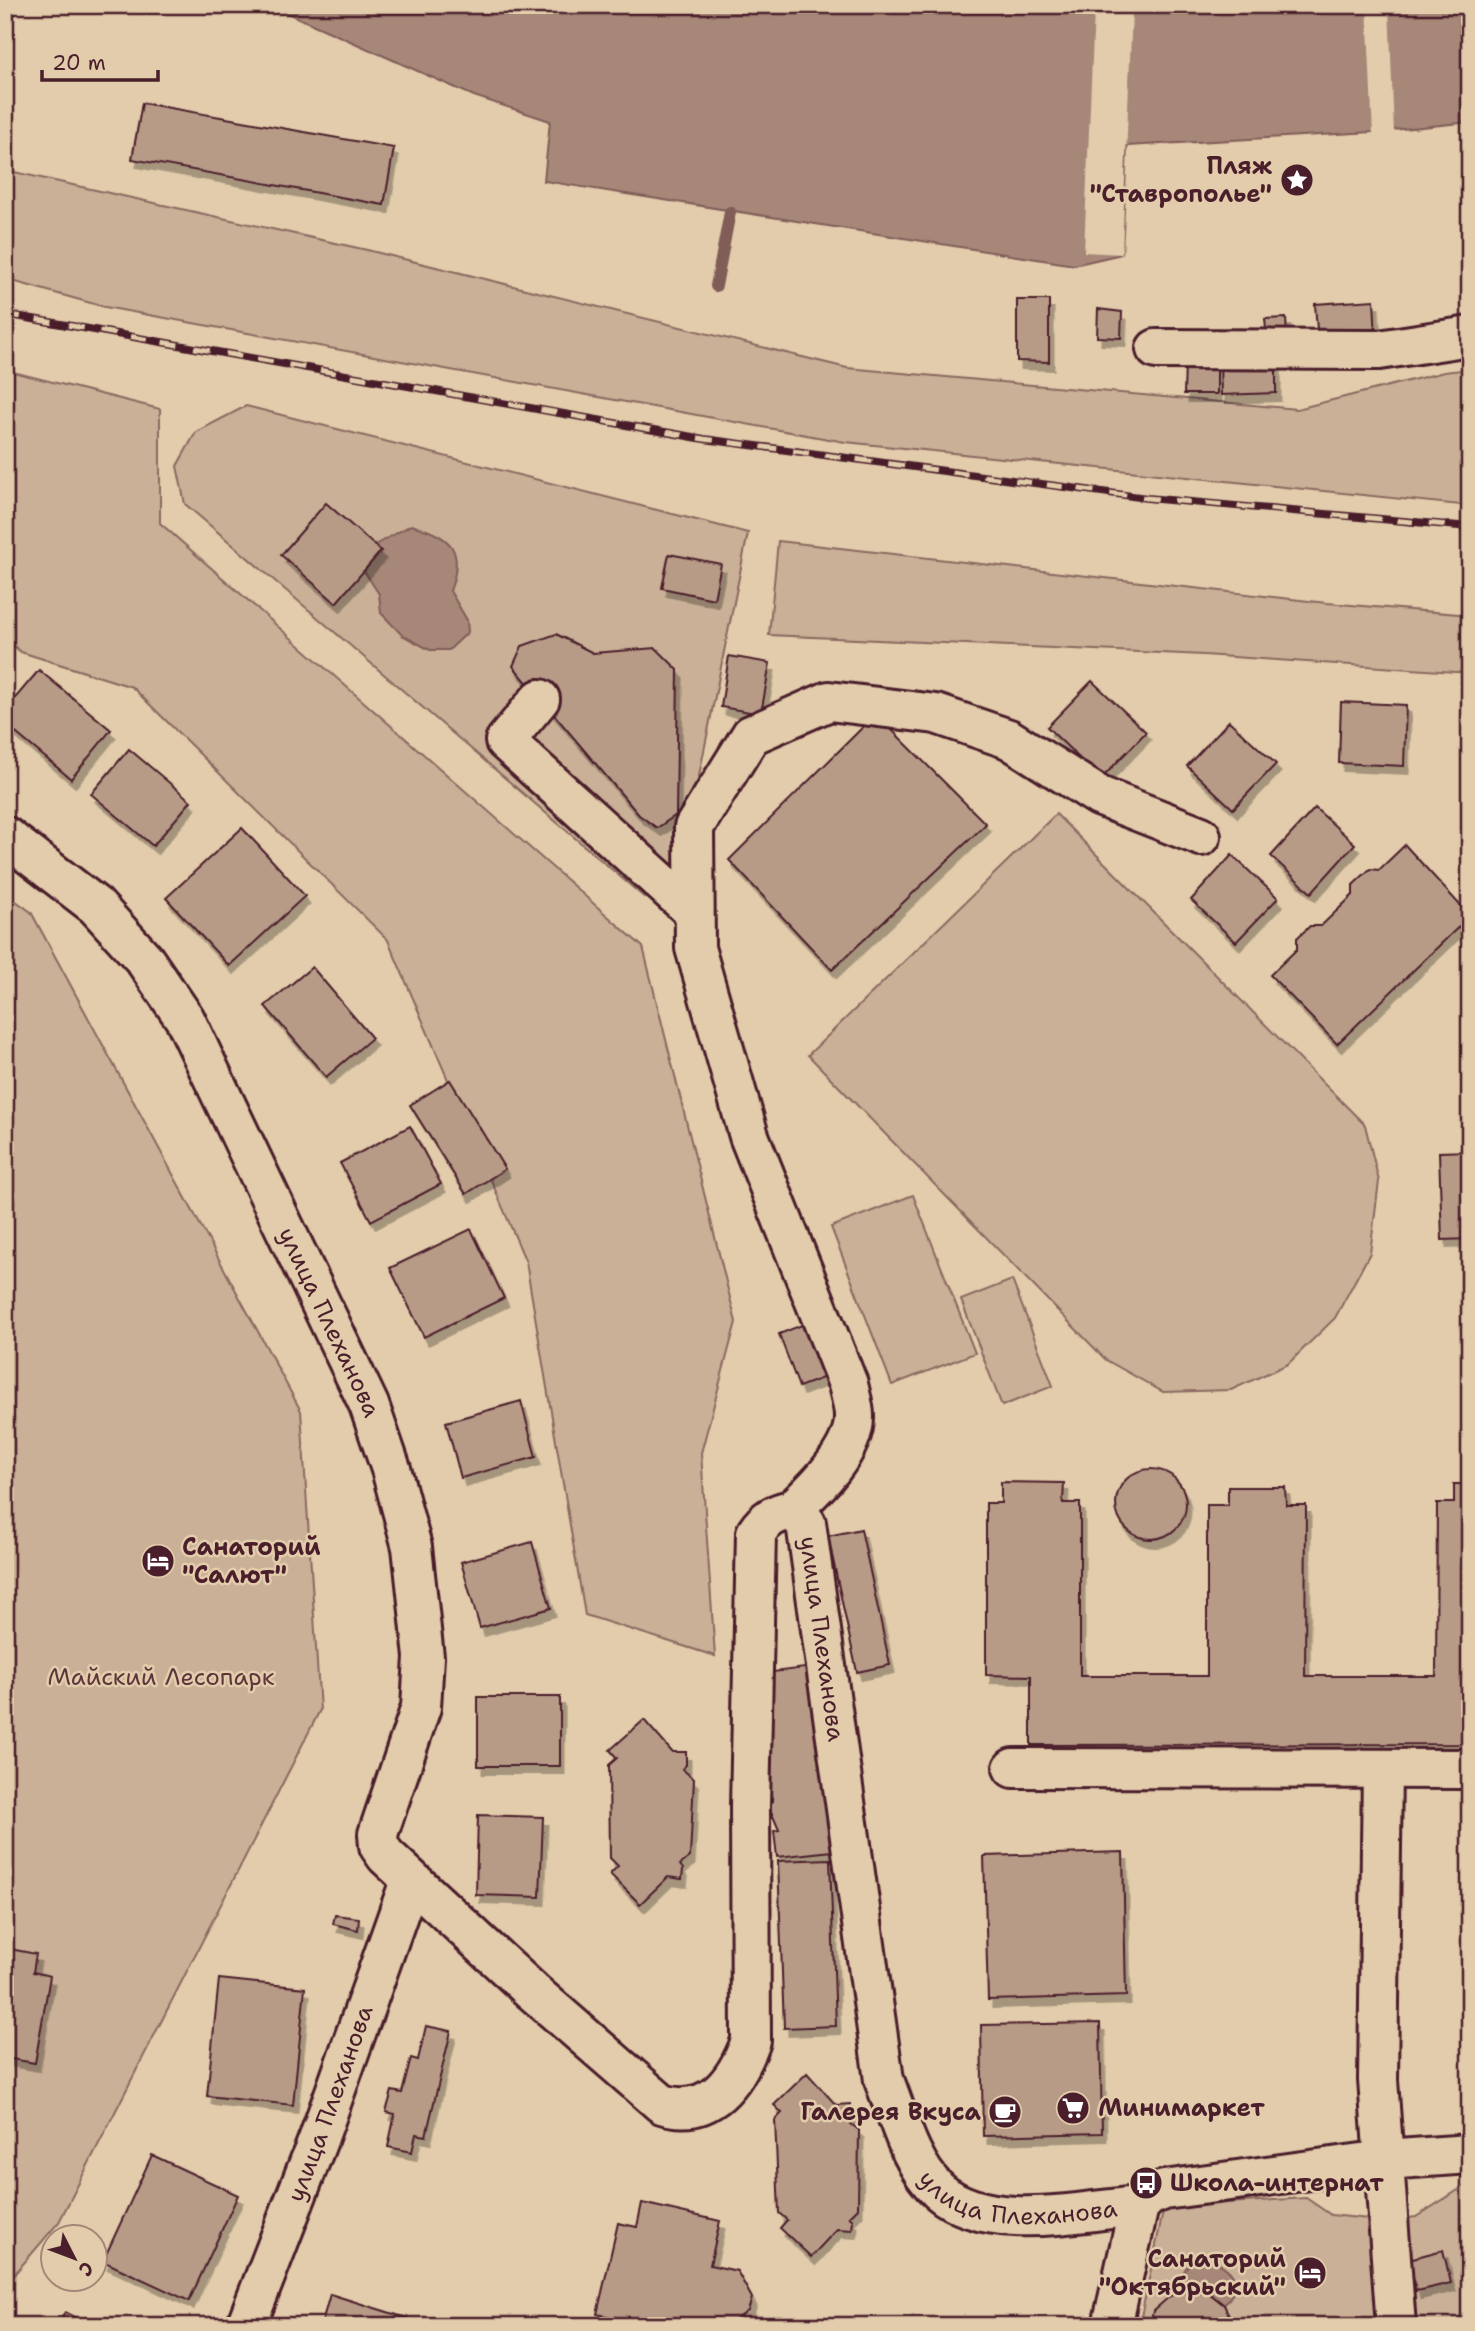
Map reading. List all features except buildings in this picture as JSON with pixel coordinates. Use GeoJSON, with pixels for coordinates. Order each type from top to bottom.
{"type":"FeatureCollection","features":[{"type":"Feature","properties":{"kind":"street"},"geometry":{"type":"LineString","coordinates":[[1156,349],[1379,350],[1470,335]]}},
{"type":"Feature","properties":{"kind":"street"},"geometry":{"type":"LineString","coordinates":[[540,699],[505,741],[694,912]]}},
{"type":"Feature","properties":{"kind":"street"},"geometry":{"type":"LineString","coordinates":[[792,1510],[821,1483],[842,1452],[854,1419],[848,1384],[748,1136],[695,947],[694,827],[751,735],[829,701],[936,714],[1009,739],[1099,796],[1201,836]]}},
{"type":"Feature","properties":{"kind":"street","name":"улица Плеханова"},"geometry":{"type":"LineString","coordinates":[[5,836],[96,906],[144,959],[185,1019],[369,1405],[391,1469],[412,1547],[424,1657],[421,1707],[378,1834],[379,1846],[386,1856],[410,1881],[662,2104],[679,2109],[699,2106],[721,2092],[740,2069],[751,2041],[750,1806],[756,1533],[763,1522],[778,1512],[792,1510],[806,1523],[884,2080],[918,2162],[939,2190],[967,2207],[1002,2217],[1139,2206],[1112,2326]]}},
{"type":"Feature","properties":{"kind":"street"},"geometry":{"type":"LineString","coordinates":[[1013,1768],[1470,1769]]}},
{"type":"Feature","properties":{"kind":"street"},"geometry":{"type":"LineString","coordinates":[[1382,1769],[1378,2080],[1396,2326]]}},
{"type":"Feature","properties":{"kind":"street","name":"улица Плеханова"},"geometry":{"type":"LineString","coordinates":[[246,2326],[318,2140],[410,1881]]}},
{"type":"Feature","properties":{"kind":"street"},"geometry":{"type":"LineString","coordinates":[[1139,2206],[1149,2196],[1164,2190],[1384,2160],[1470,2154]]}},
{"type":"Feature","properties":{"kind":"green space"},"geometry":{"type":"Polygon","coordinates":[[[5,170],[367,250],[847,368],[1297,409],[1444,372],[1470,369],[1470,506],[845,442],[105,307],[5,279],[5,170]]]}},
{"type":"Feature","properties":{"kind":"green space"},"geometry":{"type":"Polygon","coordinates":[[[5,370],[160,409],[160,523],[643,947],[736,1322],[701,1453],[715,1656],[585,1615],[526,1262],[388,940],[132,687],[21,652],[5,639],[5,370]]]}},
{"type":"Feature","properties":{"kind":"green space"},"geometry":{"type":"Polygon","coordinates":[[[246,406],[748,533],[683,855],[644,897],[185,504],[177,466],[196,432],[246,406]]]}},
{"type":"Feature","properties":{"kind":"green space"},"geometry":{"type":"Polygon","coordinates":[[[778,541],[1327,603],[1470,615],[1470,673],[1204,655],[769,635],[778,541]]]}},
{"type":"Feature","properties":{"kind":"green space"},"geometry":{"type":"Polygon","coordinates":[[[1056,814],[1365,1125],[1379,1181],[1370,1253],[1335,1318],[1288,1364],[1231,1390],[1163,1392],[1106,1360],[808,1055],[1056,814]]]}},
{"type":"Feature","properties":{"kind":"green space","name":"Санаторий \"Салют\""},"geometry":{"type":"Polygon","coordinates":[[[5,893],[31,912],[301,1411],[320,1710],[59,2222],[38,2222],[38,2246],[5,2285],[5,893]]]}},
{"type":"Feature","properties":{"kind":"green space"},"geometry":{"type":"Polygon","coordinates":[[[913,1195],[975,1353],[892,1385],[831,1227],[913,1195]]]}},
{"type":"Feature","properties":{"kind":"green space"},"geometry":{"type":"Polygon","coordinates":[[[1012,1280],[1053,1386],[1002,1406],[961,1300],[1012,1280]]]}},
{"type":"Feature","properties":{"kind":"green space","name":"Санаторий \"Октябрьский\""},"geometry":{"type":"Polygon","coordinates":[[[1470,2185],[1470,2326],[1139,2326],[1164,2207],[1306,2198],[1331,2215],[1387,2221],[1416,2217],[1470,2185]]]}},
{"type":"Feature","properties":{"kind":"shaded area"},"geometry":{"type":"Polygon","coordinates":[[[269,5],[1470,5],[1470,122],[1373,132],[1127,146],[1122,254],[1074,265],[544,181],[550,121],[474,96],[269,5]]]}},
{"type":"Feature","properties":{"kind":"shaded area"},"geometry":{"type":"Polygon","coordinates":[[[411,525],[445,540],[455,555],[456,565],[450,591],[467,620],[468,632],[449,650],[430,650],[402,635],[381,613],[379,594],[364,571],[381,551],[375,545],[411,525]]]}},
{"type":"Feature","properties":{"kind":"shaded area"},"geometry":{"type":"Polygon","coordinates":[[[1197,2258],[1216,2263],[1230,2272],[1235,2287],[1224,2305],[1209,2293],[1186,2290],[1179,2280],[1186,2268],[1197,2258]]]}},
{"type":"Feature","properties":{"kind":"pier"},"geometry":{"type":"Polygon","coordinates":[[[1102,5],[1118,5],[1118,11],[1132,11],[1122,254],[1084,252],[1094,10],[1102,11],[1102,5]]]}},
{"type":"Feature","properties":{"kind":"pier"},"geometry":{"type":"Polygon","coordinates":[[[1367,5],[1389,5],[1394,134],[1373,136],[1367,5]]]}},
{"type":"Feature","properties":{"kind":"waterway"},"geometry":{"type":"LineString","coordinates":[[716,286],[730,212]]}},
{"type":"Feature","properties":{"kind":"railway"},"geometry":{"type":"LineString","coordinates":[[5,314],[704,439],[1147,498],[1470,527]]}},
{"type":"Feature","properties":{"kind":"place","name":"Пляж \"Ставрополье\""},"geometry":{"type":"Point","coordinates":[1297,180]}},
{"type":"Feature","properties":{"kind":"place","name":"Санаторий \"Салют\""},"geometry":{"type":"Point","coordinates":[158,1561]}},
{"type":"Feature","properties":{"kind":"place","name":"Минимаркет"},"geometry":{"type":"Point","coordinates":[1073,2108]}},
{"type":"Feature","properties":{"kind":"place","name":"Галерея Вкуса"},"geometry":{"type":"Point","coordinates":[1005,2112]}},
{"type":"Feature","properties":{"kind":"place","name":"Школа-интернат"},"geometry":{"type":"Point","coordinates":[1146,2183]}},
{"type":"Feature","properties":{"kind":"place","name":"Санаторий \"Октябрьский\""},"geometry":{"type":"Point","coordinates":[1310,2273]}},
{"type":"Feature","properties":{"kind":"park label","name":"Майский Лесопарк"},"geometry":{"type":"Point","coordinates":[161,1677]}}]}
